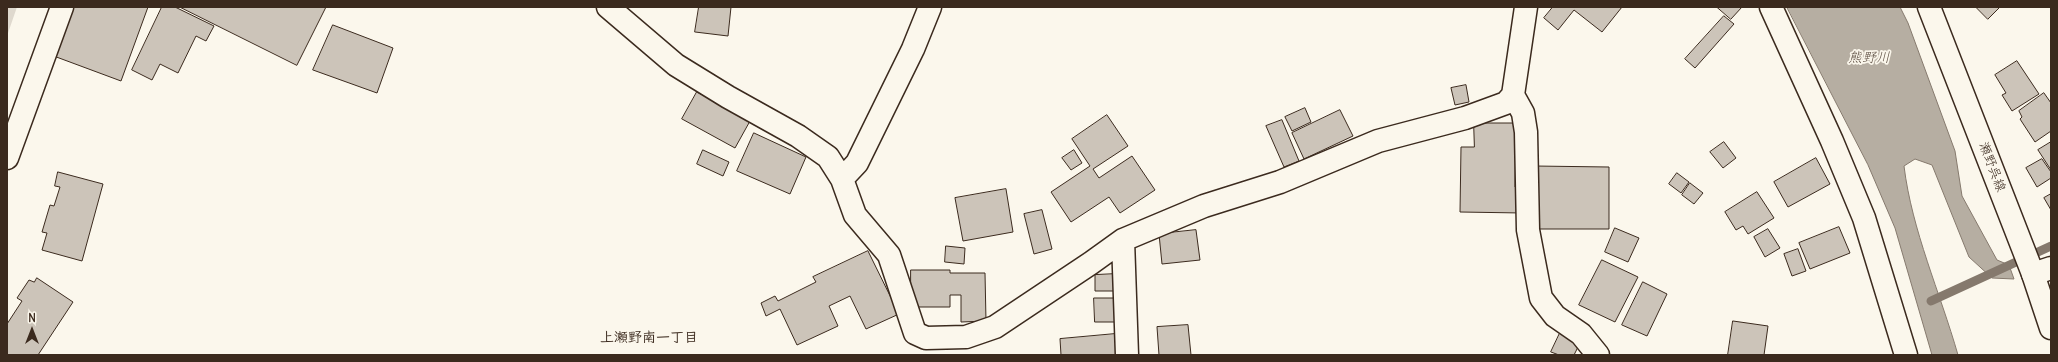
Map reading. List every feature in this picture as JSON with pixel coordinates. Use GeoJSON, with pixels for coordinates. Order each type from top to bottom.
{"type":"FeatureCollection","features":[{"type":"Feature","properties":{"kind":"street"},"geometry":{"type":"LineString","coordinates":[[7,158],[62,7]]}},
{"type":"Feature","properties":{"kind":"street"},"geometry":{"type":"LineString","coordinates":[[608,7],[676,65],[728,97],[798,136],[828,157],[842,179],[855,215],[889,255],[915,333],[924,347],[966,337],[995,327],[1123,240],[1204,206],[1280,182],[1378,141],[1465,118],[1506,103],[1513,95],[1526,7]]}},
{"type":"Feature","properties":{"kind":"street"},"geometry":{"type":"LineString","coordinates":[[842,179],[857,163],[914,49],[930,7]]}},
{"type":"Feature","properties":{"kind":"street"},"geometry":{"type":"LineString","coordinates":[[1771,7],[1832,141],[1864,218],[1902,354]]}},
{"type":"Feature","properties":{"kind":"street","name":"瀬野呉線"},"geometry":{"type":"LineString","coordinates":[[1929,7],[2042,271],[2051,328]]}},
{"type":"Feature","properties":{"kind":"street"},"geometry":{"type":"LineString","coordinates":[[1513,95],[1523,113],[1526,132],[1528,230],[1542,298],[1555,316],[1582,334],[1598,355]]}},
{"type":"Feature","properties":{"kind":"street"},"geometry":{"type":"LineString","coordinates":[[1123,240],[1127,355]]}},
{"type":"Feature","properties":{"kind":"shaded area"},"geometry":{"type":"Polygon","coordinates":[[[7,7],[17,7],[7,36],[7,7]]]}},
{"type":"Feature","properties":{"kind":"water","name":"熊野川"},"geometry":{"type":"Polygon","coordinates":[[[1787,7],[1900,7],[1908,23],[1955,151],[1962,196],[1997,260],[2009,265],[2014,279],[1992,278],[1969,257],[1932,165],[1915,159],[1904,166],[1913,214],[1958,355],[1932,355],[1895,228],[1868,165],[1787,7]]]}},
{"type":"Feature","properties":{"kind":"building"},"geometry":{"type":"Polygon","coordinates":[[[69,7],[148,7],[121,81],[51,55],[69,7]]]}},
{"type":"Feature","properties":{"kind":"building"},"geometry":{"type":"Polygon","coordinates":[[[162,7],[175,7],[214,26],[206,41],[196,36],[178,73],[160,64],[152,80],[132,70],[162,7]]]}},
{"type":"Feature","properties":{"kind":"building"},"geometry":{"type":"Polygon","coordinates":[[[180,7],[326,7],[297,65],[180,7]]]}},
{"type":"Feature","properties":{"kind":"building"},"geometry":{"type":"Polygon","coordinates":[[[699,7],[731,7],[728,36],[695,32],[699,7]]]}},
{"type":"Feature","properties":{"kind":"building"},"geometry":{"type":"Polygon","coordinates":[[[1553,7],[1622,7],[1602,32],[1574,10],[1558,30],[1544,18],[1553,7]]]}},
{"type":"Feature","properties":{"kind":"building"},"geometry":{"type":"Polygon","coordinates":[[[1717,7],[1742,7],[1731,19],[1717,7]]]}},
{"type":"Feature","properties":{"kind":"building"},"geometry":{"type":"Polygon","coordinates":[[[1976,7],[2000,7],[1988,19],[1976,7]]]}},
{"type":"Feature","properties":{"kind":"building"},"geometry":{"type":"Polygon","coordinates":[[[1724,16],[1734,24],[1695,68],[1685,59],[1724,16]]]}},
{"type":"Feature","properties":{"kind":"building"},"geometry":{"type":"Polygon","coordinates":[[[333,25],[393,48],[377,93],[313,70],[333,25]]]}},
{"type":"Feature","properties":{"kind":"building"},"geometry":{"type":"Polygon","coordinates":[[[2017,61],[2039,94],[2012,111],[2002,95],[2006,93],[1995,75],[2017,61]]]}},
{"type":"Feature","properties":{"kind":"building"},"geometry":{"type":"Polygon","coordinates":[[[1466,85],[1469,102],[1455,105],[1451,88],[1466,85]]]}},
{"type":"Feature","properties":{"kind":"building"},"geometry":{"type":"Polygon","coordinates":[[[697,92],[750,121],[735,148],[682,119],[697,92]]]}},
{"type":"Feature","properties":{"kind":"building"},"geometry":{"type":"Polygon","coordinates":[[[2044,93],[2051,103],[2051,131],[2035,142],[2020,119],[2022,117],[2019,111],[2044,93]]]}},
{"type":"Feature","properties":{"kind":"building"},"geometry":{"type":"Polygon","coordinates":[[[1305,108],[1311,122],[1292,131],[1285,117],[1305,108]]]}},
{"type":"Feature","properties":{"kind":"building"},"geometry":{"type":"Polygon","coordinates":[[[1340,110],[1353,136],[1304,159],[1292,133],[1340,110]]]}},
{"type":"Feature","properties":{"kind":"building"},"geometry":{"type":"Polygon","coordinates":[[[1107,115],[1128,146],[1093,169],[1099,178],[1132,156],[1155,190],[1120,213],[1109,197],[1071,222],[1051,192],[1090,166],[1072,139],[1107,115]]]}},
{"type":"Feature","properties":{"kind":"building"},"geometry":{"type":"Polygon","coordinates":[[[1282,120],[1299,161],[1284,167],[1266,126],[1282,120]]]}},
{"type":"Feature","properties":{"kind":"building"},"geometry":{"type":"Polygon","coordinates":[[[1474,123],[1516,123],[1515,187],[1522,188],[1522,213],[1460,212],[1461,147],[1474,147],[1474,123]]]}},
{"type":"Feature","properties":{"kind":"building"},"geometry":{"type":"Polygon","coordinates":[[[754,133],[806,157],[790,194],[737,171],[754,133]]]}},
{"type":"Feature","properties":{"kind":"building"},"geometry":{"type":"Polygon","coordinates":[[[1724,142],[1736,158],[1723,168],[1710,152],[1724,142]]]}},
{"type":"Feature","properties":{"kind":"building"},"geometry":{"type":"Polygon","coordinates":[[[2051,142],[2051,170],[2038,150],[2051,142]]]}},
{"type":"Feature","properties":{"kind":"building"},"geometry":{"type":"Polygon","coordinates":[[[703,150],[729,162],[723,176],[697,164],[703,150]]]}},
{"type":"Feature","properties":{"kind":"building"},"geometry":{"type":"Polygon","coordinates":[[[1074,150],[1082,163],[1071,170],[1062,158],[1074,150]]]}},
{"type":"Feature","properties":{"kind":"building"},"geometry":{"type":"Polygon","coordinates":[[[1816,158],[1830,184],[1788,207],[1774,182],[1816,158]]]}},
{"type":"Feature","properties":{"kind":"building"},"geometry":{"type":"Polygon","coordinates":[[[2042,159],[2051,172],[2051,178],[2037,187],[2026,168],[2042,159]]]}},
{"type":"Feature","properties":{"kind":"building"},"geometry":{"type":"Polygon","coordinates":[[[1534,166],[1609,167],[1609,229],[1533,229],[1534,166]]]}},
{"type":"Feature","properties":{"kind":"building"},"geometry":{"type":"Polygon","coordinates":[[[58,172],[103,184],[82,261],[42,250],[47,233],[42,232],[50,205],[54,206],[60,187],[55,186],[58,172]]]}},
{"type":"Feature","properties":{"kind":"building"},"geometry":{"type":"Polygon","coordinates":[[[1677,173],[1689,182],[1681,193],[1669,184],[1677,173]]]}},
{"type":"Feature","properties":{"kind":"building"},"geometry":{"type":"Polygon","coordinates":[[[1690,183],[1703,193],[1694,204],[1682,195],[1690,183]]]}},
{"type":"Feature","properties":{"kind":"building"},"geometry":{"type":"Polygon","coordinates":[[[1006,189],[1013,232],[963,241],[955,198],[1006,189]]]}},
{"type":"Feature","properties":{"kind":"building"},"geometry":{"type":"Polygon","coordinates":[[[1757,192],[1774,218],[1748,234],[1743,226],[1736,230],[1725,212],[1757,192]]]}},
{"type":"Feature","properties":{"kind":"building"},"geometry":{"type":"Polygon","coordinates":[[[2051,194],[2051,210],[2044,198],[2051,194]]]}},
{"type":"Feature","properties":{"kind":"building"},"geometry":{"type":"Polygon","coordinates":[[[1042,210],[1052,249],[1034,254],[1024,214],[1042,210]]]}},
{"type":"Feature","properties":{"kind":"building"},"geometry":{"type":"Polygon","coordinates":[[[1839,227],[1850,253],[1810,269],[1799,243],[1839,227]]]}},
{"type":"Feature","properties":{"kind":"building"},"geometry":{"type":"Polygon","coordinates":[[[1615,228],[1639,238],[1628,262],[1605,252],[1615,228]]]}},
{"type":"Feature","properties":{"kind":"building"},"geometry":{"type":"Polygon","coordinates":[[[1768,229],[1780,248],[1765,257],[1754,237],[1768,229]]]}},
{"type":"Feature","properties":{"kind":"building"},"geometry":{"type":"Polygon","coordinates":[[[1196,230],[1200,260],[1162,264],[1159,234],[1196,230]]]}},
{"type":"Feature","properties":{"kind":"building"},"geometry":{"type":"Polygon","coordinates":[[[946,246],[965,248],[964,264],[945,262],[946,246]]]}},
{"type":"Feature","properties":{"kind":"building"},"geometry":{"type":"Polygon","coordinates":[[[1798,249],[1806,271],[1792,276],[1784,254],[1798,249]]]}},
{"type":"Feature","properties":{"kind":"building"},"geometry":{"type":"Polygon","coordinates":[[[868,251],[899,314],[866,329],[850,296],[829,306],[838,326],[797,345],[780,309],[766,316],[761,303],[775,296],[778,301],[816,282],[813,277],[868,251]]]}},
{"type":"Feature","properties":{"kind":"building"},"geometry":{"type":"Polygon","coordinates":[[[1602,260],[1638,277],[1615,322],[1579,305],[1602,260]]]}},
{"type":"Feature","properties":{"kind":"building"},"geometry":{"type":"Polygon","coordinates":[[[911,270],[950,270],[950,273],[985,273],[986,321],[961,322],[961,295],[950,295],[950,307],[911,307],[911,270]]]}},
{"type":"Feature","properties":{"kind":"building"},"geometry":{"type":"Polygon","coordinates":[[[1116,274],[1116,291],[1095,291],[1095,275],[1116,274]]]}},
{"type":"Feature","properties":{"kind":"building"},"geometry":{"type":"Polygon","coordinates":[[[37,278],[73,302],[38,355],[7,355],[7,324],[22,301],[17,298],[29,280],[34,282],[37,278]]]}},
{"type":"Feature","properties":{"kind":"building"},"geometry":{"type":"Polygon","coordinates":[[[1643,282],[1667,294],[1647,336],[1622,325],[1643,282]]]}},
{"type":"Feature","properties":{"kind":"building"},"geometry":{"type":"Polygon","coordinates":[[[1094,298],[1116,298],[1116,322],[1095,322],[1094,298]]]}},
{"type":"Feature","properties":{"kind":"building"},"geometry":{"type":"Polygon","coordinates":[[[1733,321],[1768,326],[1764,355],[1728,355],[1733,321]]]}},
{"type":"Feature","properties":{"kind":"building"},"geometry":{"type":"Polygon","coordinates":[[[1188,325],[1191,355],[1159,355],[1157,327],[1188,325]]]}},
{"type":"Feature","properties":{"kind":"building"},"geometry":{"type":"Polygon","coordinates":[[[1560,333],[1580,343],[1574,355],[1559,355],[1551,352],[1560,333]]]}},
{"type":"Feature","properties":{"kind":"building"},"geometry":{"type":"Polygon","coordinates":[[[1115,334],[1117,355],[1061,355],[1060,339],[1115,334]]]}},
{"type":"Feature","properties":{"kind":"waterway"},"geometry":{"type":"LineString","coordinates":[[1931,301],[2051,246]]}},
{"type":"Feature","properties":{"kind":"district","name":"上瀬野南一丁目"},"geometry":{"type":"Point","coordinates":[649,338]}}]}
